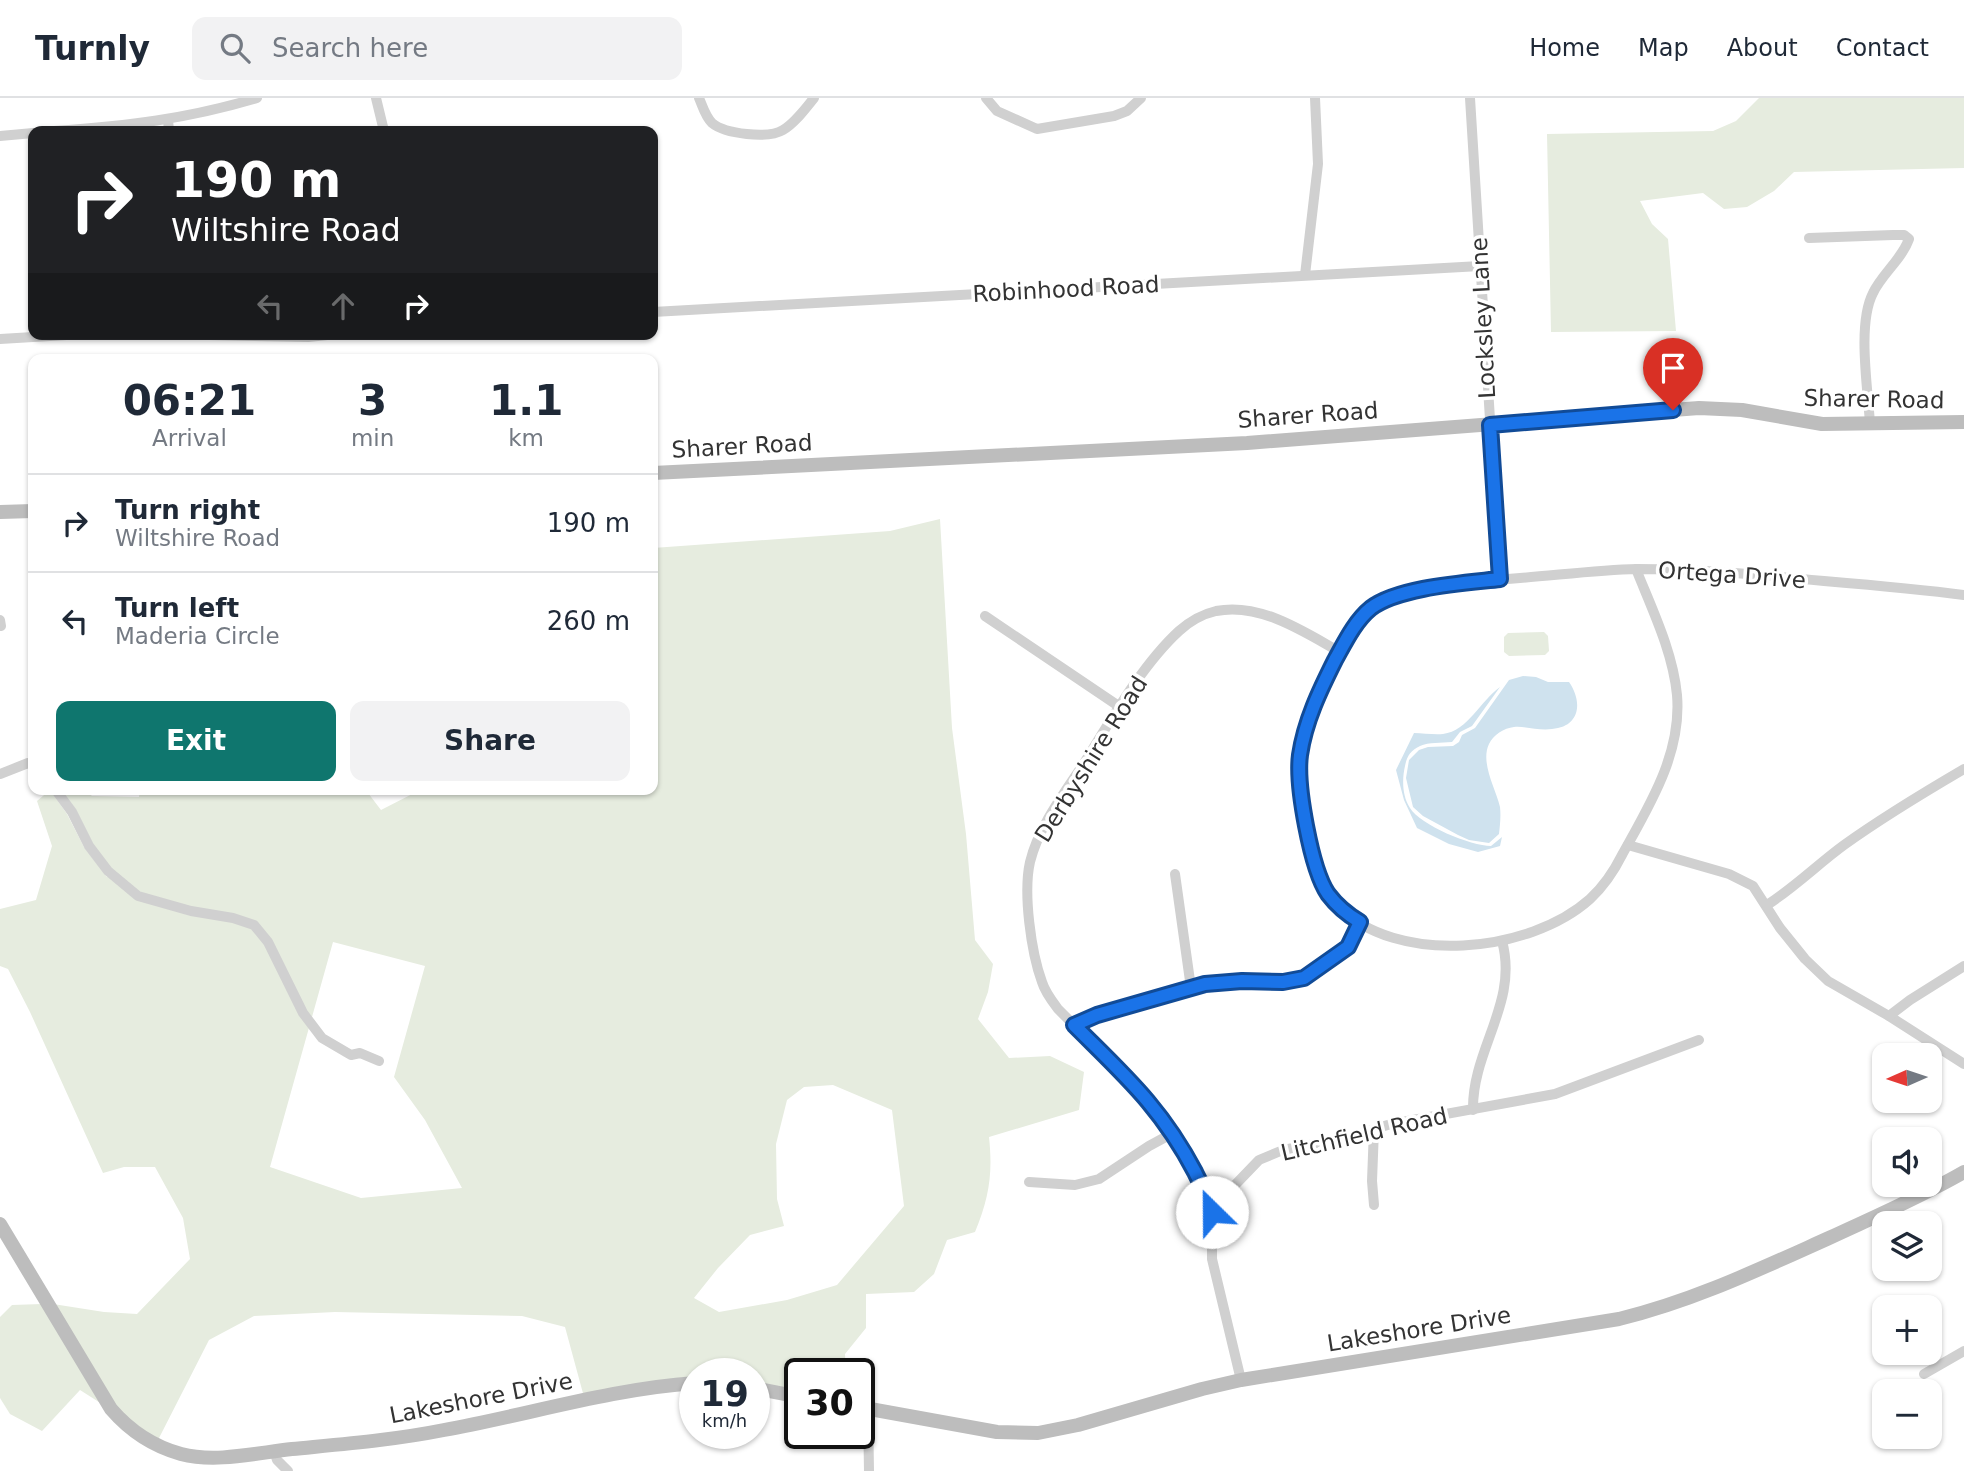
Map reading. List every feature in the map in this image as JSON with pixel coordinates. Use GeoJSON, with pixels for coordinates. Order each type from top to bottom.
{"type":"FeatureCollection","features":[{"type":"Feature","properties":{"kind":"street"},"geometry":{"type":"LineString","coordinates":[[169,126],[257,98]]}},
{"type":"Feature","properties":{"kind":"street"},"geometry":{"type":"LineString","coordinates":[[376,98],[383,126]]}},
{"type":"Feature","properties":{"kind":"street"},"geometry":{"type":"LineString","coordinates":[[699,98],[705,114],[719,127],[748,134],[765,134],[783,130],[814,98]]}},
{"type":"Feature","properties":{"kind":"street"},"geometry":{"type":"LineString","coordinates":[[986,98],[997,111],[1037,129],[1114,116],[1127,110],[1140,98]]}},
{"type":"Feature","properties":{"kind":"street"},"geometry":{"type":"LineString","coordinates":[[1305,275],[1318,164],[1315,98]]}},
{"type":"Feature","properties":{"kind":"street","name":"Locksley Lane"},"geometry":{"type":"LineString","coordinates":[[1470,98],[1500,579]]}},
{"type":"Feature","properties":{"kind":"street"},"geometry":{"type":"LineString","coordinates":[[0,136],[28,133]]}},
{"type":"Feature","properties":{"kind":"street"},"geometry":{"type":"LineString","coordinates":[[1809,238],[1904,235],[1909,239],[1879,283],[1868,306],[1865,339],[1870,424]]}},
{"type":"Feature","properties":{"kind":"street","name":"Robinhood Road"},"geometry":{"type":"LineString","coordinates":[[658,312],[1480,266]]}},
{"type":"Feature","properties":{"kind":"street"},"geometry":{"type":"LineString","coordinates":[[0,339],[28,337]]}},
{"type":"Feature","properties":{"kind":"street","name":"Sharer Road"},"geometry":{"type":"LineString","coordinates":[[658,473],[1247,443],[1699,408],[1742,410],[1811,423],[1964,422]]}},
{"type":"Feature","properties":{"kind":"street"},"geometry":{"type":"LineString","coordinates":[[0,512],[28,510]]}},
{"type":"Feature","properties":{"kind":"street","name":"Ortega Drive"},"geometry":{"type":"LineString","coordinates":[[1636,569],[1670,661],[1678,709],[1664,774],[1616,867],[1590,899],[1540,928],[1502,941],[1473,945],[1435,945],[1399,939],[1360,922],[1336,905],[1324,886],[1311,844],[1300,778],[1300,755],[1308,721],[1340,652],[1364,614],[1390,597],[1500,579],[1636,569],[1720,571],[1964,595]]}},
{"type":"Feature","properties":{"kind":"street","name":"Derbyshire Road"},"geometry":{"type":"LineString","coordinates":[[1211,1222],[1210,1203],[1173,1133],[1131,1080],[1058,1009],[1042,984],[1029,912],[1028,873],[1035,847],[1048,821],[1154,657],[1179,631],[1201,617],[1219,611],[1267,615],[1340,652]]}},
{"type":"Feature","properties":{"kind":"street"},"geometry":{"type":"LineString","coordinates":[[985,616],[1120,707]]}},
{"type":"Feature","properties":{"kind":"street"},"geometry":{"type":"LineString","coordinates":[[0,620],[1,626]]}},
{"type":"Feature","properties":{"kind":"street"},"geometry":{"type":"LineString","coordinates":[[0,774],[28,762]]}},
{"type":"Feature","properties":{"kind":"street"},"geometry":{"type":"LineString","coordinates":[[1767,905],[1789,891],[1840,848],[1874,824],[1964,769]]}},
{"type":"Feature","properties":{"kind":"street"},"geometry":{"type":"LineString","coordinates":[[59,795],[72,812],[89,845],[108,871],[123,885],[138,896],[254,925],[268,942],[303,1013],[321,1038],[351,1055],[360,1053],[379,1062]]}},
{"type":"Feature","properties":{"kind":"street"},"geometry":{"type":"LineString","coordinates":[[1628,845],[1744,880],[1753,886],[1780,928],[1818,973],[1841,990],[1889,1016],[1964,1064]]}},
{"type":"Feature","properties":{"kind":"street"},"geometry":{"type":"LineString","coordinates":[[1175,874],[1191,988]]}},
{"type":"Feature","properties":{"kind":"street"},"geometry":{"type":"LineString","coordinates":[[1074,1025],[1097,1015],[1219,982],[1283,982],[1304,978],[1348,947],[1360,922]]}},
{"type":"Feature","properties":{"kind":"street"},"geometry":{"type":"LineString","coordinates":[[1474,1110],[1476,1076],[1500,1010],[1507,978],[1502,941]]}},
{"type":"Feature","properties":{"kind":"street"},"geometry":{"type":"LineString","coordinates":[[1889,1016],[1964,965]]}},
{"type":"Feature","properties":{"kind":"street","name":"Litchfield Road"},"geometry":{"type":"LineString","coordinates":[[1211,1222],[1234,1186],[1264,1157],[1391,1124],[1555,1094],[1699,1040]]}},
{"type":"Feature","properties":{"kind":"street"},"geometry":{"type":"LineString","coordinates":[[1374,1129],[1374,1205]]}},
{"type":"Feature","properties":{"kind":"street"},"geometry":{"type":"LineString","coordinates":[[1029,1182],[1075,1185],[1099,1179],[1173,1133]]}},
{"type":"Feature","properties":{"kind":"street","name":"Lakeshore Drive"},"geometry":{"type":"LineString","coordinates":[[875,1410],[997,1432],[1038,1433],[1078,1425],[1181,1394],[1241,1380],[1579,1327],[1655,1311],[1772,1264],[1913,1199],[1964,1172]]}},
{"type":"Feature","properties":{"kind":"street"},"geometry":{"type":"LineString","coordinates":[[1211,1222],[1212,1259],[1241,1380]]}},
{"type":"Feature","properties":{"kind":"street","name":"Lakeshore Drive"},"geometry":{"type":"LineString","coordinates":[[0,1224],[111,1409],[134,1432],[160,1447],[191,1455],[219,1457],[376,1441],[443,1431],[628,1392],[679,1385]]}},
{"type":"Feature","properties":{"kind":"street"},"geometry":{"type":"LineString","coordinates":[[1924,1374],[1964,1351]]}},
{"type":"Feature","properties":{"kind":"street"},"geometry":{"type":"LineString","coordinates":[[867,1449],[869,1471]]}},
{"type":"Feature","properties":{"kind":"street"},"geometry":{"type":"LineString","coordinates":[[274,1451],[277,1460],[288,1471]]}},
{"type":"Feature","properties":{"kind":"shaded area"},"geometry":{"type":"Polygon","coordinates":[[[1759,98],[1964,98],[1964,168],[1794,172],[1774,191],[1747,207],[1724,209],[1703,193],[1640,201],[1652,224],[1668,239],[1676,331],[1551,332],[1547,134],[1713,131],[1736,121],[1759,98]]]}},
{"type":"Feature","properties":{"kind":"shaded area"},"geometry":{"type":"Polygon","coordinates":[[[940,519],[952,728],[966,834],[975,940],[993,964],[988,992],[978,1019],[1009,1058],[1050,1056],[1084,1072],[1079,1110],[989,1137],[989,1186],[975,1232],[947,1240],[934,1274],[914,1292],[866,1294],[866,1328],[845,1354],[845,1358],[784,1358],[784,1389],[770,1387],[770,1358],[679,1358],[679,1382],[584,1397],[565,1327],[522,1316],[335,1312],[254,1316],[209,1340],[158,1440],[122,1415],[53,1304],[137,1314],[190,1259],[183,1218],[155,1167],[124,1167],[103,1173],[30,1012],[8,969],[0,966],[0,909],[36,900],[52,846],[37,801],[44,795],[54,795],[84,847],[107,877],[114,873],[93,844],[65,795],[370,795],[381,810],[410,795],[658,795],[658,548],[890,531],[940,519]],[[333,942],[270,1167],[361,1198],[462,1188],[425,1120],[394,1077],[425,966],[333,942]],[[833,1085],[804,1087],[787,1100],[776,1144],[777,1199],[784,1226],[750,1235],[694,1298],[719,1312],[787,1300],[837,1285],[904,1206],[892,1110],[833,1085]]]}},
{"type":"Feature","properties":{"kind":"shaded area"},"geometry":{"type":"Polygon","coordinates":[[[1544,632],[1548,636],[1549,651],[1545,655],[1509,656],[1504,652],[1504,637],[1508,633],[1544,632]]]}},
{"type":"Feature","properties":{"kind":"shaded area"},"geometry":{"type":"Polygon","coordinates":[[[42,1304],[102,1404],[80,1390],[42,1431],[10,1414],[0,1398],[0,1317],[12,1305],[42,1304]]]}},
{"type":"Feature","properties":{"kind":"water"},"geometry":{"type":"Polygon","coordinates":[[[1523,676],[1548,682],[1569,682],[1576,698],[1576,712],[1568,724],[1561,727],[1514,727],[1503,730],[1493,738],[1486,759],[1500,807],[1499,834],[1489,843],[1469,840],[1423,816],[1413,807],[1406,778],[1409,760],[1419,750],[1453,746],[1459,742],[1462,735],[1475,728],[1509,680],[1523,676]]]}},
{"type":"Feature","properties":{"kind":"water"},"geometry":{"type":"Polygon","coordinates":[[[1500,687],[1472,726],[1460,732],[1452,742],[1420,746],[1411,752],[1404,771],[1403,787],[1407,803],[1424,821],[1447,833],[1482,845],[1491,846],[1502,837],[1500,846],[1478,852],[1449,844],[1417,828],[1404,800],[1396,770],[1414,733],[1452,732],[1467,721],[1500,687]]]}},
{"type":"Feature","properties":{"kind":"route"},"geometry":{"type":"LineString","coordinates":[[1212,1212],[1207,1195],[1167,1124],[1131,1080],[1074,1025],[1097,1015],[1205,984],[1242,981],[1294,982],[1309,975],[1348,947],[1360,922],[1336,905],[1324,886],[1301,799],[1300,755],[1311,713],[1329,672],[1355,626],[1370,609],[1390,597],[1500,579],[1490,425],[1673,410]]}}]}
